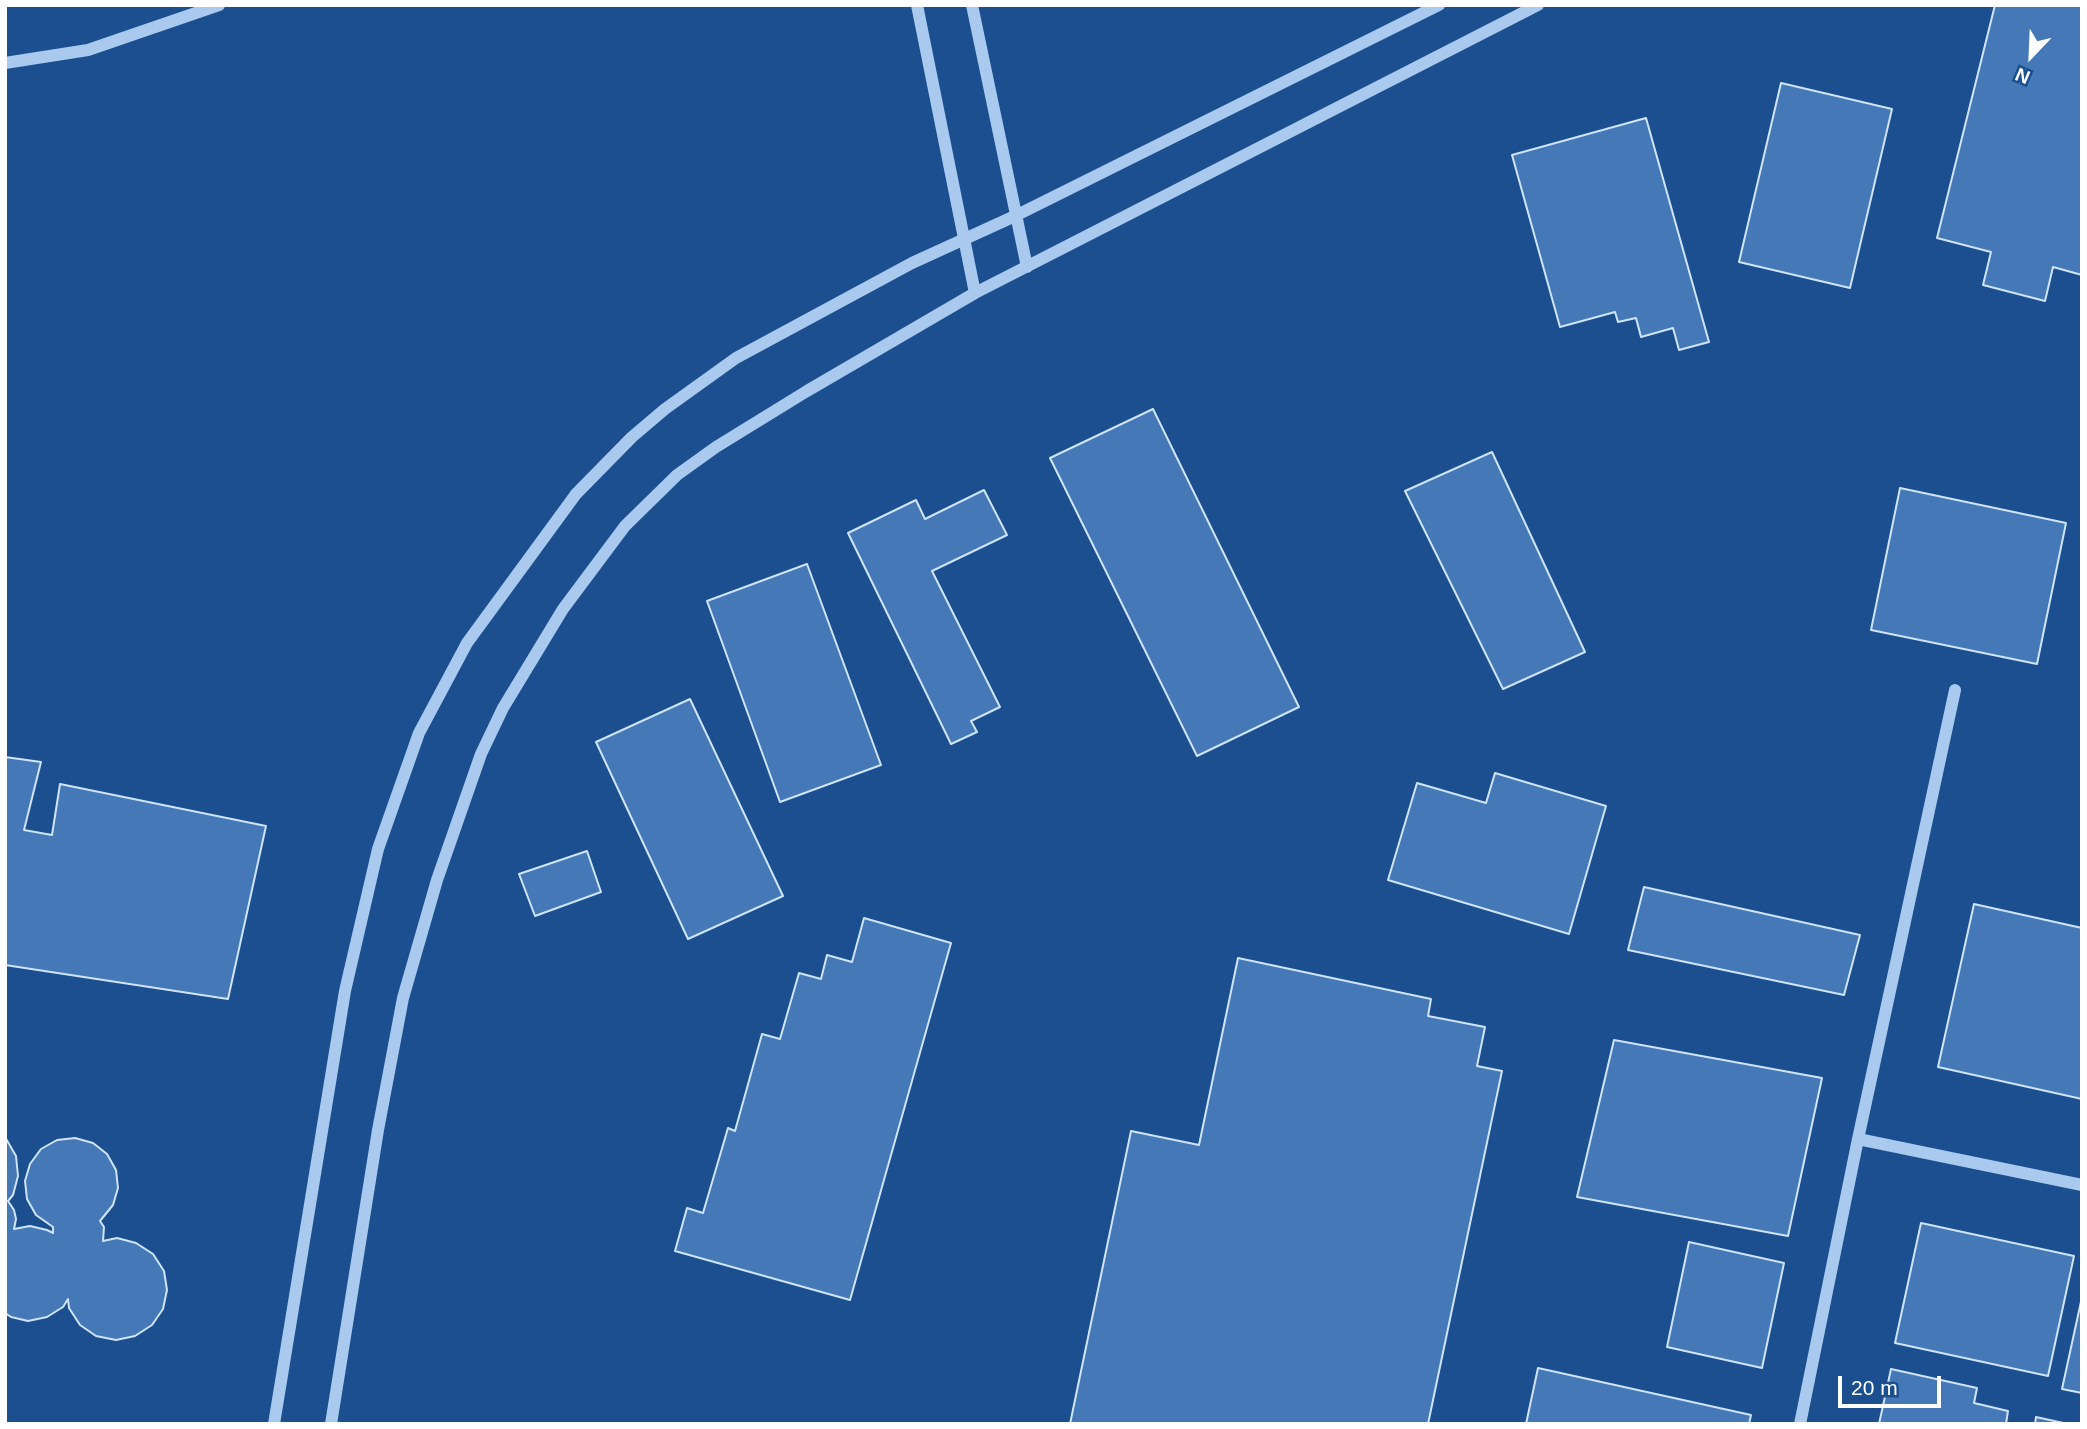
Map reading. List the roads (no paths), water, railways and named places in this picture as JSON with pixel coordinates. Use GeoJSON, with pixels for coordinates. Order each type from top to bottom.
{"type":"FeatureCollection","features":[{"type":"Feature","properties":{"kind":"street"},"geometry":{"type":"LineString","coordinates":[[5,63],[88,50],[211,10],[219,5]]}},
{"type":"Feature","properties":{"kind":"street"},"geometry":{"type":"LineString","coordinates":[[917,5],[975,293]]}},
{"type":"Feature","properties":{"kind":"street"},"geometry":{"type":"LineString","coordinates":[[972,5],[1027,267]]}},
{"type":"Feature","properties":{"kind":"street"},"geometry":{"type":"LineString","coordinates":[[274,1424],[345,991],[378,849],[419,733],[467,643],[576,494],[632,437],[665,409],[736,358],[912,263],[1015,216],[1438,5]]}},
{"type":"Feature","properties":{"kind":"street"},"geometry":{"type":"LineString","coordinates":[[331,1424],[378,1130],[403,998],[437,880],[481,754],[503,708],[564,609],[625,526],[677,475],[716,447],[975,293],[1538,5]]}},
{"type":"Feature","properties":{"kind":"street"},"geometry":{"type":"LineString","coordinates":[[1800,1424],[1858,1139],[1955,690]]}},
{"type":"Feature","properties":{"kind":"street"},"geometry":{"type":"LineString","coordinates":[[1858,1139],[2082,1185]]}}]}
